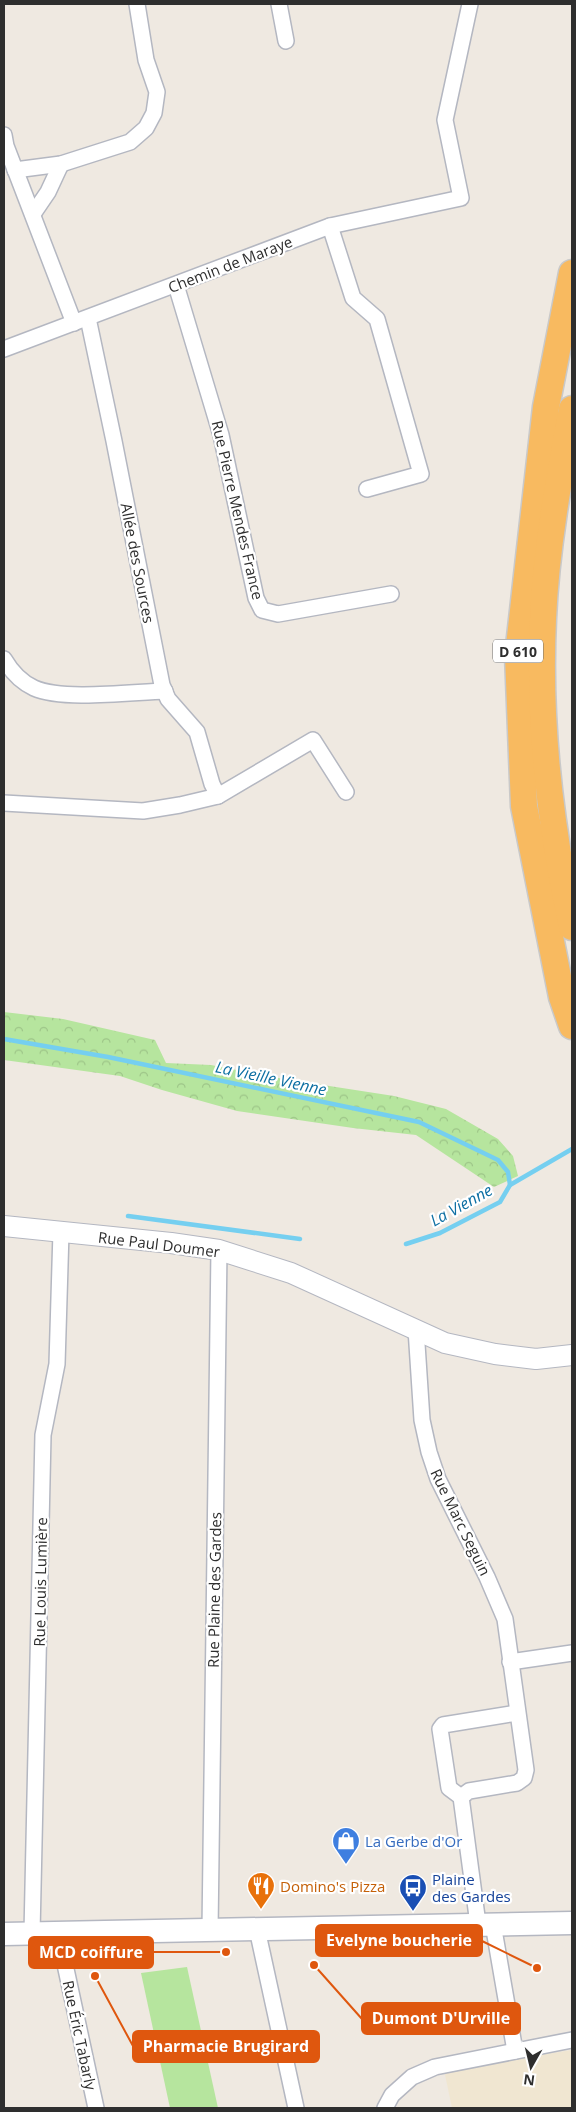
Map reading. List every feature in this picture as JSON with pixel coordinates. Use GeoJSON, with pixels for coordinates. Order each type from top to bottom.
{"type":"FeatureCollection","features":[{"type":"Feature","properties":{"kind":"highway","name":"D 610"},"geometry":{"type":"LineString","coordinates":[[572,273],[546,407],[518,654],[524,806],[562,997],[572,1026]]}},
{"type":"Feature","properties":{"kind":"highway","name":"D 610"},"geometry":{"type":"LineString","coordinates":[[572,409],[556,491],[549,548],[543,618],[542,677],[550,807],[572,927]]}},
{"type":"Feature","properties":{"kind":"main road"},"geometry":{"type":"LineString","coordinates":[[4,1934],[572,1923]]}},
{"type":"Feature","properties":{"kind":"street"},"geometry":{"type":"LineString","coordinates":[[16,170],[61,164],[130,142],[146,128],[154,113],[156,92],[146,60],[136,4]]}},
{"type":"Feature","properties":{"kind":"street"},"geometry":{"type":"LineString","coordinates":[[279,4],[286,40]]}},
{"type":"Feature","properties":{"kind":"street","name":"Chemin de Maraye"},"geometry":{"type":"LineString","coordinates":[[4,349],[330,226],[462,198],[445,120],[470,4]]}},
{"type":"Feature","properties":{"kind":"street","name":"Allée des Sources"},"geometry":{"type":"LineString","coordinates":[[4,135],[33,214],[81,321],[165,691],[168,699],[197,732],[212,784],[218,796]]}},
{"type":"Feature","properties":{"kind":"street"},"geometry":{"type":"LineString","coordinates":[[33,214],[48,192],[61,164]]}},
{"type":"Feature","properties":{"kind":"street"},"geometry":{"type":"LineString","coordinates":[[330,226],[353,298],[377,319],[421,474],[368,489]]}},
{"type":"Feature","properties":{"kind":"street","name":"Rue Pierre Mendes France"},"geometry":{"type":"LineString","coordinates":[[176,285],[221,435],[256,598],[262,610],[278,614],[391,594]]}},
{"type":"Feature","properties":{"kind":"street"},"geometry":{"type":"LineString","coordinates":[[4,659],[21,680],[35,688],[55,693],[165,691]]}},
{"type":"Feature","properties":{"kind":"street"},"geometry":{"type":"LineString","coordinates":[[4,803],[144,811],[218,796],[313,740],[346,792]]}},
{"type":"Feature","properties":{"kind":"street","name":"Rue Paul Doumer"},"geometry":{"type":"LineString","coordinates":[[4,1226],[219,1250],[291,1273],[445,1343],[495,1354],[536,1359],[572,1355]]}},
{"type":"Feature","properties":{"kind":"street","name":"Rue Louis Lumière"},"geometry":{"type":"LineString","coordinates":[[32,1933],[43,1435],[57,1364],[61,1232]]}},
{"type":"Feature","properties":{"kind":"street","name":"Rue Plaine des Gardes"},"geometry":{"type":"LineString","coordinates":[[210,1930],[219,1250]]}},
{"type":"Feature","properties":{"kind":"street","name":"Rue Marc Seguin"},"geometry":{"type":"LineString","coordinates":[[416,1329],[422,1420],[429,1452],[438,1479],[488,1577],[505,1619],[526,1770],[524,1778],[518,1784],[469,1791],[461,1797]]}},
{"type":"Feature","properties":{"kind":"street"},"geometry":{"type":"LineString","coordinates":[[510,1662],[572,1653]]}},
{"type":"Feature","properties":{"kind":"street"},"geometry":{"type":"LineString","coordinates":[[515,2051],[485,1924],[461,1797],[449,1788],[440,1729],[443,1725],[517,1713]]}},
{"type":"Feature","properties":{"kind":"street"},"geometry":{"type":"LineString","coordinates":[[256,1929],[296,2108]]}},
{"type":"Feature","properties":{"kind":"street","name":"Rue Éric Tabarly"},"geometry":{"type":"LineString","coordinates":[[58,1932],[96,2108]]}},
{"type":"Feature","properties":{"kind":"street"},"geometry":{"type":"LineString","coordinates":[[385,2108],[392,2095],[412,2077],[435,2067],[572,2040]]}},
{"type":"Feature","properties":{"kind":"shaded area"},"geometry":{"type":"Polygon","coordinates":[[[572,2050],[572,2108],[452,2108],[444,2070],[572,2050]]]}},
{"type":"Feature","properties":{"kind":"green space"},"geometry":{"type":"Polygon","coordinates":[[[4,1012],[63,1019],[155,1040],[166,1063],[211,1065],[284,1079],[394,1096],[446,1109],[498,1139],[513,1156],[518,1176],[494,1187],[416,1135],[237,1111],[120,1076],[4,1060],[4,1012]]]}},
{"type":"Feature","properties":{"kind":"green space"},"geometry":{"type":"Polygon","coordinates":[[[187,1967],[218,2108],[170,2108],[141,1973],[187,1967]]]}},
{"type":"Feature","properties":{"kind":"waterway","name":"La Vieille Vienne"},"geometry":{"type":"LineString","coordinates":[[4,1039],[108,1057],[419,1122],[498,1160],[508,1172],[510,1185]]}},
{"type":"Feature","properties":{"kind":"waterway","name":"La Vienne"},"geometry":{"type":"LineString","coordinates":[[406,1244],[440,1233],[500,1202],[510,1185],[572,1149]]}},
{"type":"Feature","properties":{"kind":"waterway","name":"La Vienne"},"geometry":{"type":"LineString","coordinates":[[128,1216],[300,1239]]}},
{"type":"Feature","properties":{"kind":"place","name":"La Gerbe d'Or"},"geometry":{"type":"Point","coordinates":[346,1865]}},
{"type":"Feature","properties":{"kind":"place","name":"Domino's Pizza"},"geometry":{"type":"Point","coordinates":[261,1910]}},
{"type":"Feature","properties":{"kind":"place","name":"Plaine des Gardes"},"geometry":{"type":"Point","coordinates":[413,1912]}},
{"type":"Feature","properties":{"kind":"place","name":"MCD coiffure"},"geometry":{"type":"Point","coordinates":[226,1952]}},
{"type":"Feature","properties":{"kind":"place","name":"Dumont D'Urville"},"geometry":{"type":"Point","coordinates":[314,1965]}},
{"type":"Feature","properties":{"kind":"place","name":"Evelyne boucherie"},"geometry":{"type":"Point","coordinates":[537,1968]}},
{"type":"Feature","properties":{"kind":"place","name":"Pharmacie Brugirard"},"geometry":{"type":"Point","coordinates":[95,1976]}}]}
